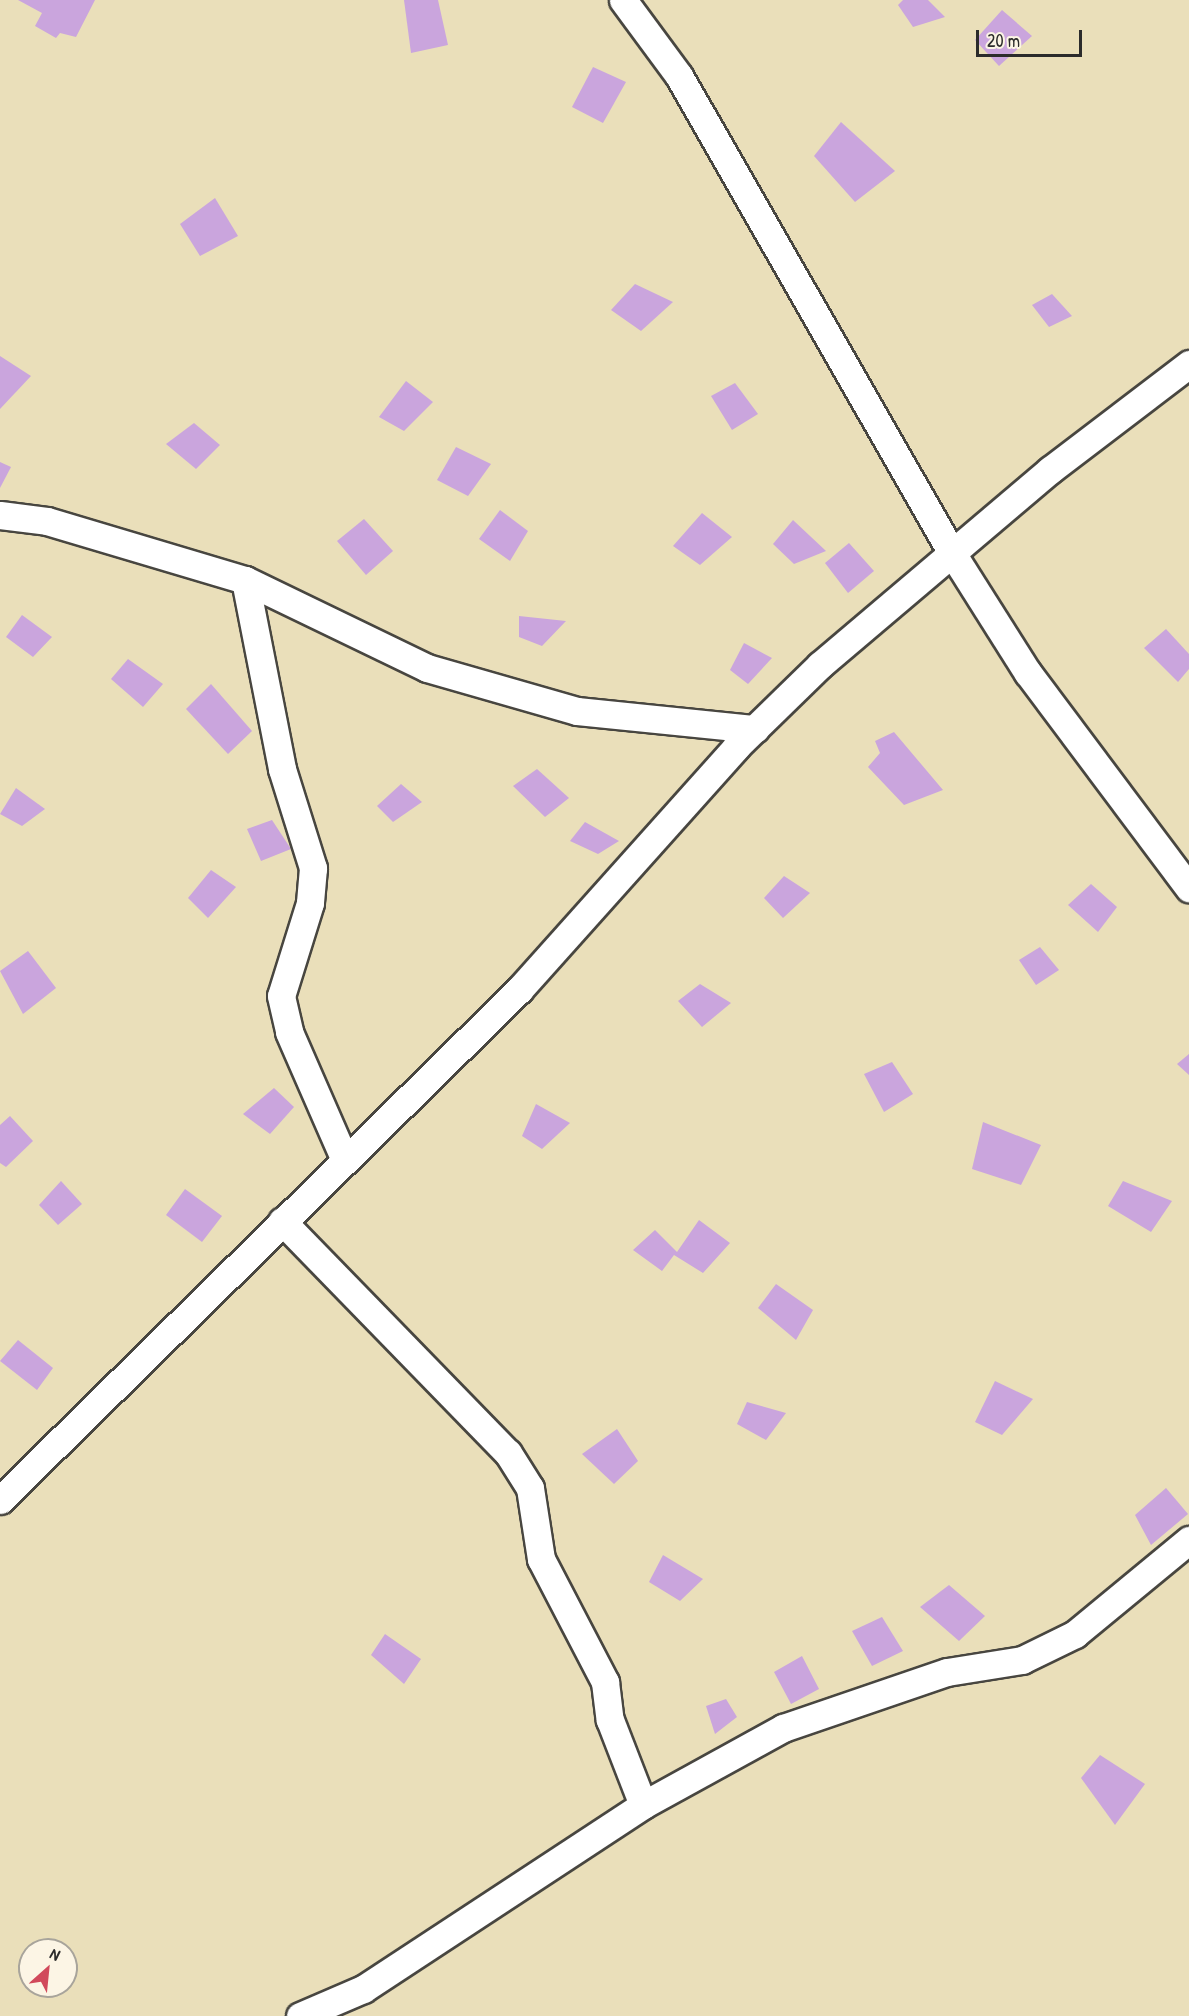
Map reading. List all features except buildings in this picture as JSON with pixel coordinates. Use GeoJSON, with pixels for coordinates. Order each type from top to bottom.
{"type":"FeatureCollection","features":[{"type":"Feature","properties":{"kind":"street"},"geometry":{"type":"LineString","coordinates":[[623,0],[679,76],[952,554],[1028,673],[1189,888]]}},
{"type":"Feature","properties":{"kind":"street"},"geometry":{"type":"LineString","coordinates":[[0,1500],[519,990],[755,729],[952,554],[1189,364]]}},
{"type":"Feature","properties":{"kind":"street"},"geometry":{"type":"LineString","coordinates":[[0,515],[47,521],[245,580],[427,668],[577,711],[755,729]]}},
{"type":"Feature","properties":{"kind":"street"},"geometry":{"type":"LineString","coordinates":[[245,580],[282,769],[313,868],[310,903],[281,996],[289,1032],[345,1160]]}},
{"type":"Feature","properties":{"kind":"street"},"geometry":{"type":"LineString","coordinates":[[282,1221],[494,1437],[530,1488],[541,1559],[606,1682],[610,1720],[644,1805]]}},
{"type":"Feature","properties":{"kind":"street"},"geometry":{"type":"LineString","coordinates":[[300,2016],[363,1989],[644,1805],[783,1728],[947,1672],[1022,1660],[1075,1634],[1189,1540]]}}]}
